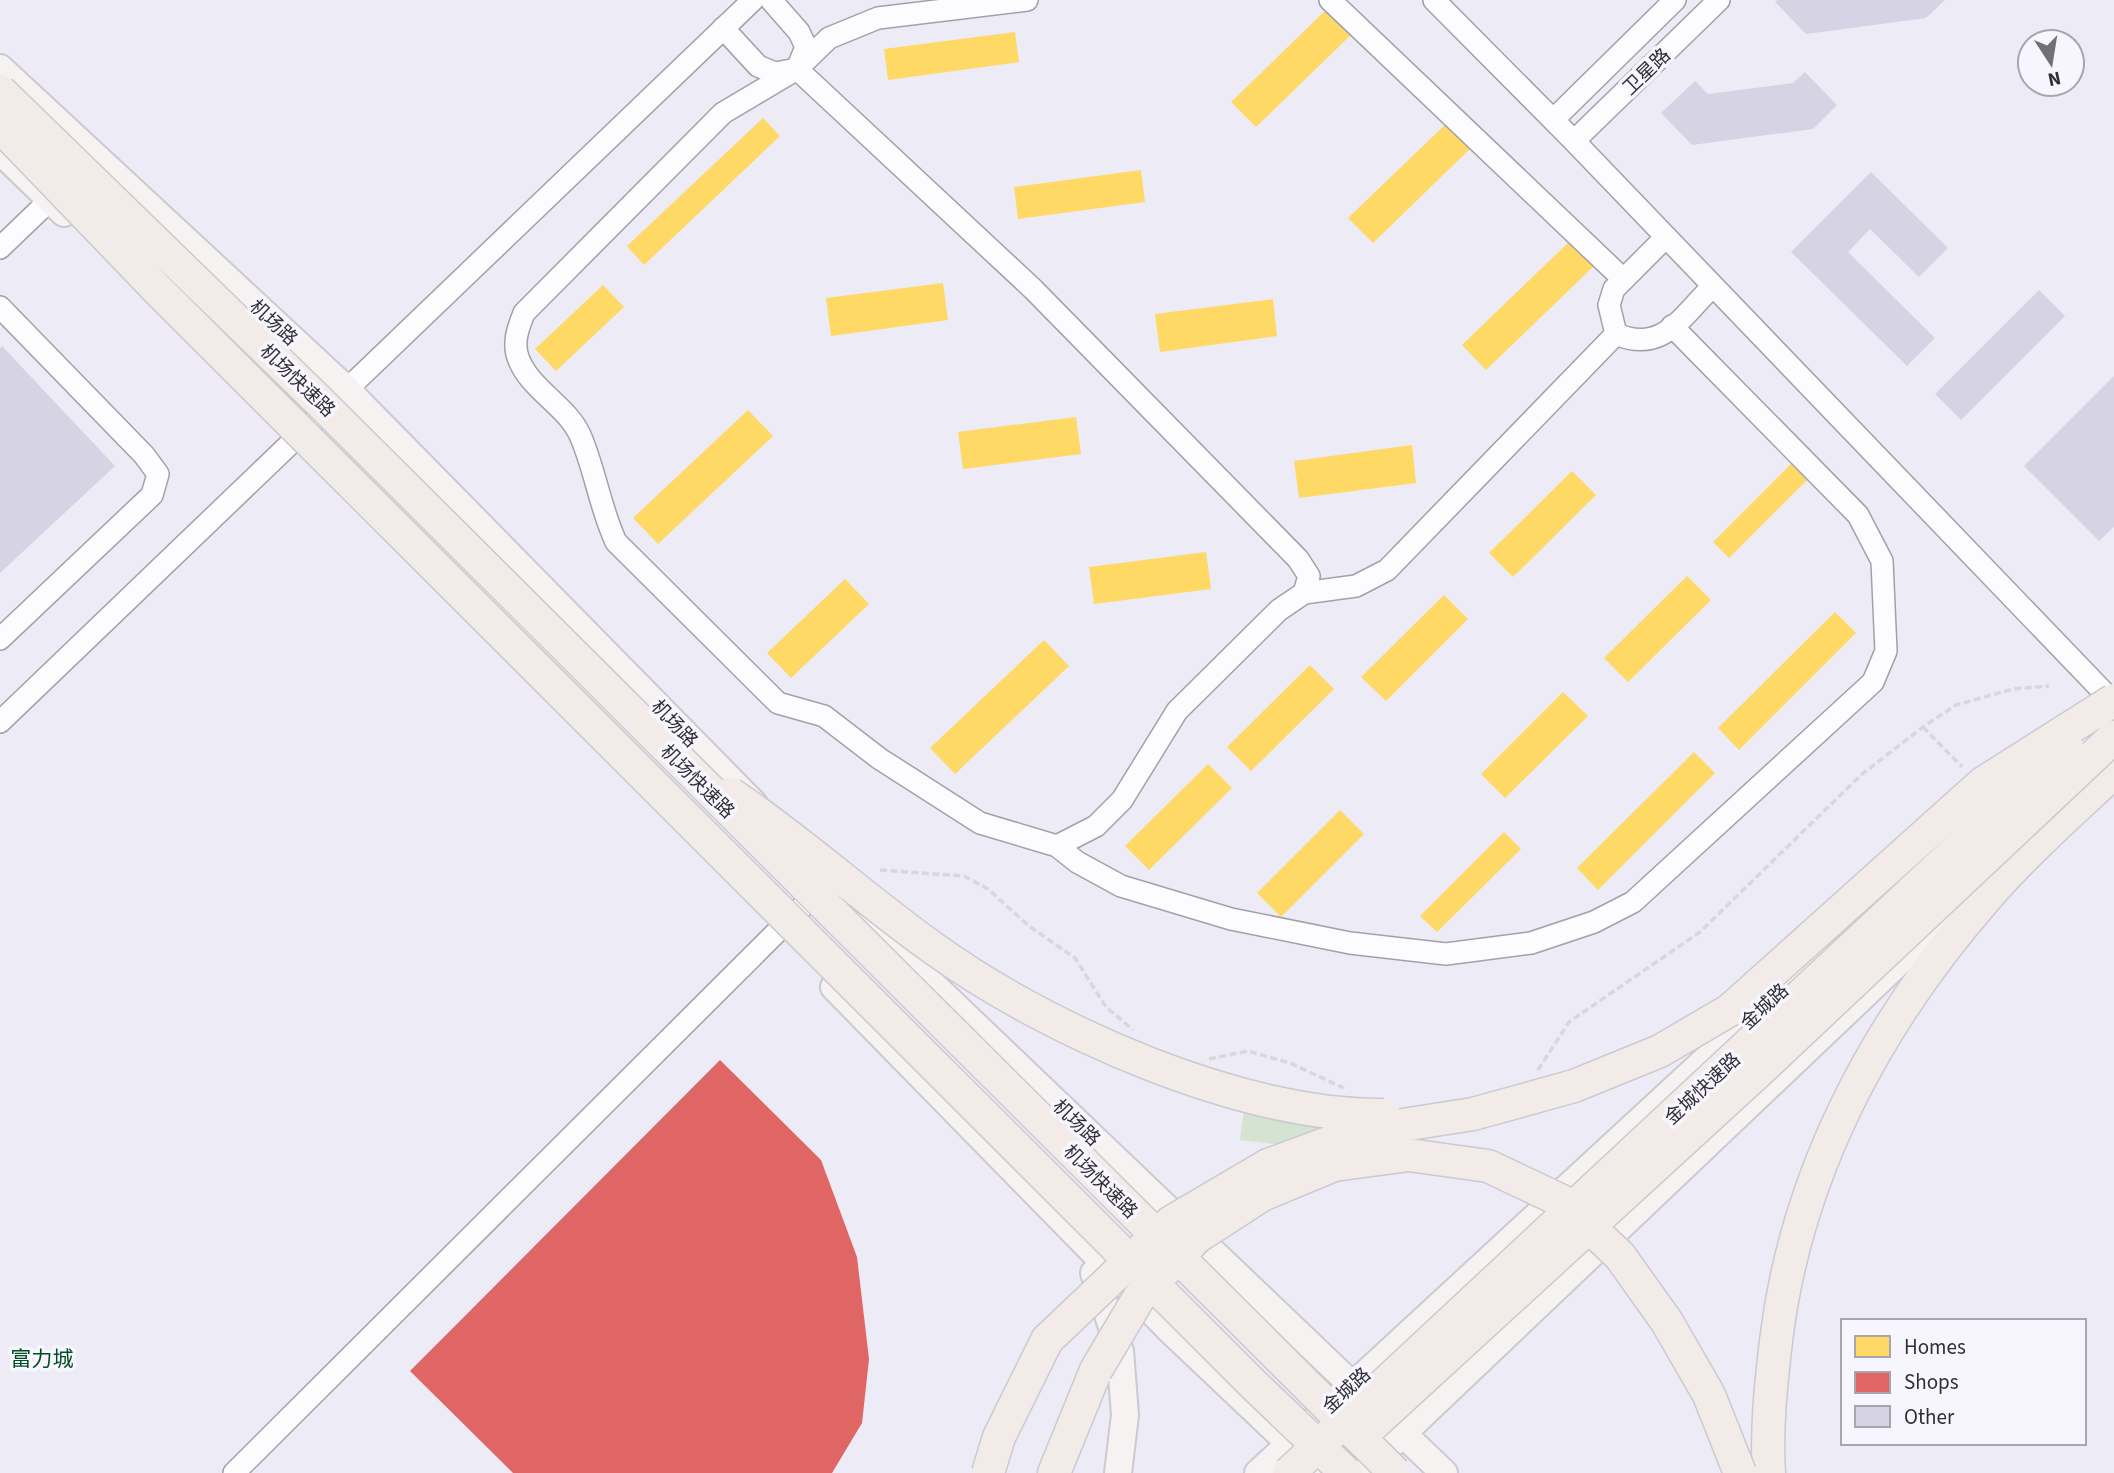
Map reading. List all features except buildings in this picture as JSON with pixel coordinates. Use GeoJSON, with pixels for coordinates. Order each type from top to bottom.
{"type":"FeatureCollection","features":[{"type":"Feature","properties":{"kind":"highway","name":"机场快速路"},"geometry":{"type":"LineString","coordinates":[[0,91],[320,402],[1395,1473]]}},
{"type":"Feature","properties":{"kind":"highway","name":"机场快速路"},"geometry":{"type":"LineString","coordinates":[[0,126],[157,289],[1253,1384],[1347,1473]]}},
{"type":"Feature","properties":{"kind":"highway"},"geometry":{"type":"LineString","coordinates":[[988,1473],[999,1437],[1047,1340],[1171,1222],[1268,1165],[1358,1132],[1473,1114],[1574,1086],[1660,1051],[1730,1010],[1983,783],[2112,694]]}},
{"type":"Feature","properties":{"kind":"highway","name":"金城快速路"},"geometry":{"type":"LineString","coordinates":[[1312,1467],[2112,694]]}},
{"type":"Feature","properties":{"kind":"highway","name":"金城快速路"},"geometry":{"type":"LineString","coordinates":[[1312,1467],[1759,1071],[2114,737]]}},
{"type":"Feature","properties":{"kind":"highway"},"geometry":{"type":"LineString","coordinates":[[672,755],[769,820],[933,949],[998,989],[1147,1063],[1242,1096],[1346,1116],[1473,1114]]}},
{"type":"Feature","properties":{"kind":"highway"},"geometry":{"type":"LineString","coordinates":[[1769,1473],[1771,1382],[1781,1299],[1801,1219],[1829,1141],[1875,1047],[1936,959],[1986,897],[2114,772]]}},
{"type":"Feature","properties":{"kind":"highway"},"geometry":{"type":"LineString","coordinates":[[1347,1473],[1438,1388],[1759,1071]]}},
{"type":"Feature","properties":{"kind":"highway"},"geometry":{"type":"LineString","coordinates":[[1054,1473],[1096,1370],[1140,1296],[1197,1237],[1262,1195],[1334,1165],[1409,1155],[1488,1166],[1562,1201],[1610,1247],[1667,1322],[1709,1395],[1740,1473]]}},
{"type":"Feature","properties":{"kind":"highway"},"geometry":{"type":"LineString","coordinates":[[1253,1384],[1312,1467]]}},
{"type":"Feature","properties":{"kind":"main road","name":"机场路"},"geometry":{"type":"LineString","coordinates":[[0,68],[345,388],[920,972],[1444,1473]]}},
{"type":"Feature","properties":{"kind":"main road"},"geometry":{"type":"LineString","coordinates":[[0,151],[293,438],[1075,1234],[1312,1467]]}},
{"type":"Feature","properties":{"kind":"main road","name":"金城路"},"geometry":{"type":"LineString","coordinates":[[1258,1473],[1312,1467],[1352,1384],[2112,694]]}},
{"type":"Feature","properties":{"kind":"main road"},"geometry":{"type":"LineString","coordinates":[[1361,1473],[2114,756]]}},
{"type":"Feature","properties":{"kind":"main road"},"geometry":{"type":"LineString","coordinates":[[1075,1234],[1094,1271],[1120,1351],[1125,1415],[1118,1473]]}},
{"type":"Feature","properties":{"kind":"street"},"geometry":{"type":"LineString","coordinates":[[0,722],[345,388],[753,0]]}},
{"type":"Feature","properties":{"kind":"street"},"geometry":{"type":"LineString","coordinates":[[771,0],[799,32],[806,47],[797,69]]}},
{"type":"Feature","properties":{"kind":"street"},"geometry":{"type":"LineString","coordinates":[[1027,0],[878,19],[830,38],[797,69],[723,113],[524,313],[516,333],[517,358],[525,372],[569,418],[580,436],[605,519],[616,542],[778,704],[824,716],[880,759],[980,823],[1057,846],[1077,862],[1121,886],[1231,919],[1350,943],[1446,954],[1531,943],[1594,922],[1633,902],[1873,682],[1886,651],[1882,561],[1858,515],[1672,326]]}},
{"type":"Feature","properties":{"kind":"street"},"geometry":{"type":"LineString","coordinates":[[1330,0],[1623,279]]}},
{"type":"Feature","properties":{"kind":"street"},"geometry":{"type":"LineString","coordinates":[[1434,0],[2112,694]]}},
{"type":"Feature","properties":{"kind":"street","name":"卫星路"},"geometry":{"type":"LineString","coordinates":[[1553,120],[1675,0]]}},
{"type":"Feature","properties":{"kind":"street","name":"卫星路"},"geometry":{"type":"LineString","coordinates":[[1574,141],[1718,0]]}},
{"type":"Feature","properties":{"kind":"street"},"geometry":{"type":"LineString","coordinates":[[723,29],[758,66],[775,73],[797,69]]}},
{"type":"Feature","properties":{"kind":"street"},"geometry":{"type":"LineString","coordinates":[[797,69],[1033,289],[1298,559],[1309,576],[1304,593]]}},
{"type":"Feature","properties":{"kind":"street"},"geometry":{"type":"LineString","coordinates":[[0,248],[50,200]]}},
{"type":"Feature","properties":{"kind":"street"},"geometry":{"type":"LineString","coordinates":[[1616,334],[1609,305],[1614,289],[1665,237]]}},
{"type":"Feature","properties":{"kind":"street"},"geometry":{"type":"LineString","coordinates":[[1616,334],[1634,342],[1661,336],[1713,286]]}},
{"type":"Feature","properties":{"kind":"street"},"geometry":{"type":"LineString","coordinates":[[0,307],[144,455],[158,474],[152,495],[0,639]]}},
{"type":"Feature","properties":{"kind":"street"},"geometry":{"type":"LineString","coordinates":[[1057,846],[1096,827],[1122,800],[1177,711],[1279,610],[1304,593],[1356,586],[1387,570],[1616,334]]}},
{"type":"Feature","properties":{"kind":"street"},"geometry":{"type":"LineString","coordinates":[[234,1473],[828,880]]}},
{"type":"Feature","properties":{"kind":"path"},"geometry":{"type":"LineString","coordinates":[[2013,689],[2049,686]]}},
{"type":"Feature","properties":{"kind":"path"},"geometry":{"type":"LineString","coordinates":[[1923,727],[1962,767]]}},
{"type":"Feature","properties":{"kind":"green space"},"geometry":{"type":"Polygon","coordinates":[[[1247,1087],[1344,1098],[1337,1151],[1240,1140],[1247,1087]]]}},
{"type":"Feature","properties":{"kind":"district","name":"富力城"},"geometry":{"type":"Point","coordinates":[42,1359]}}]}
